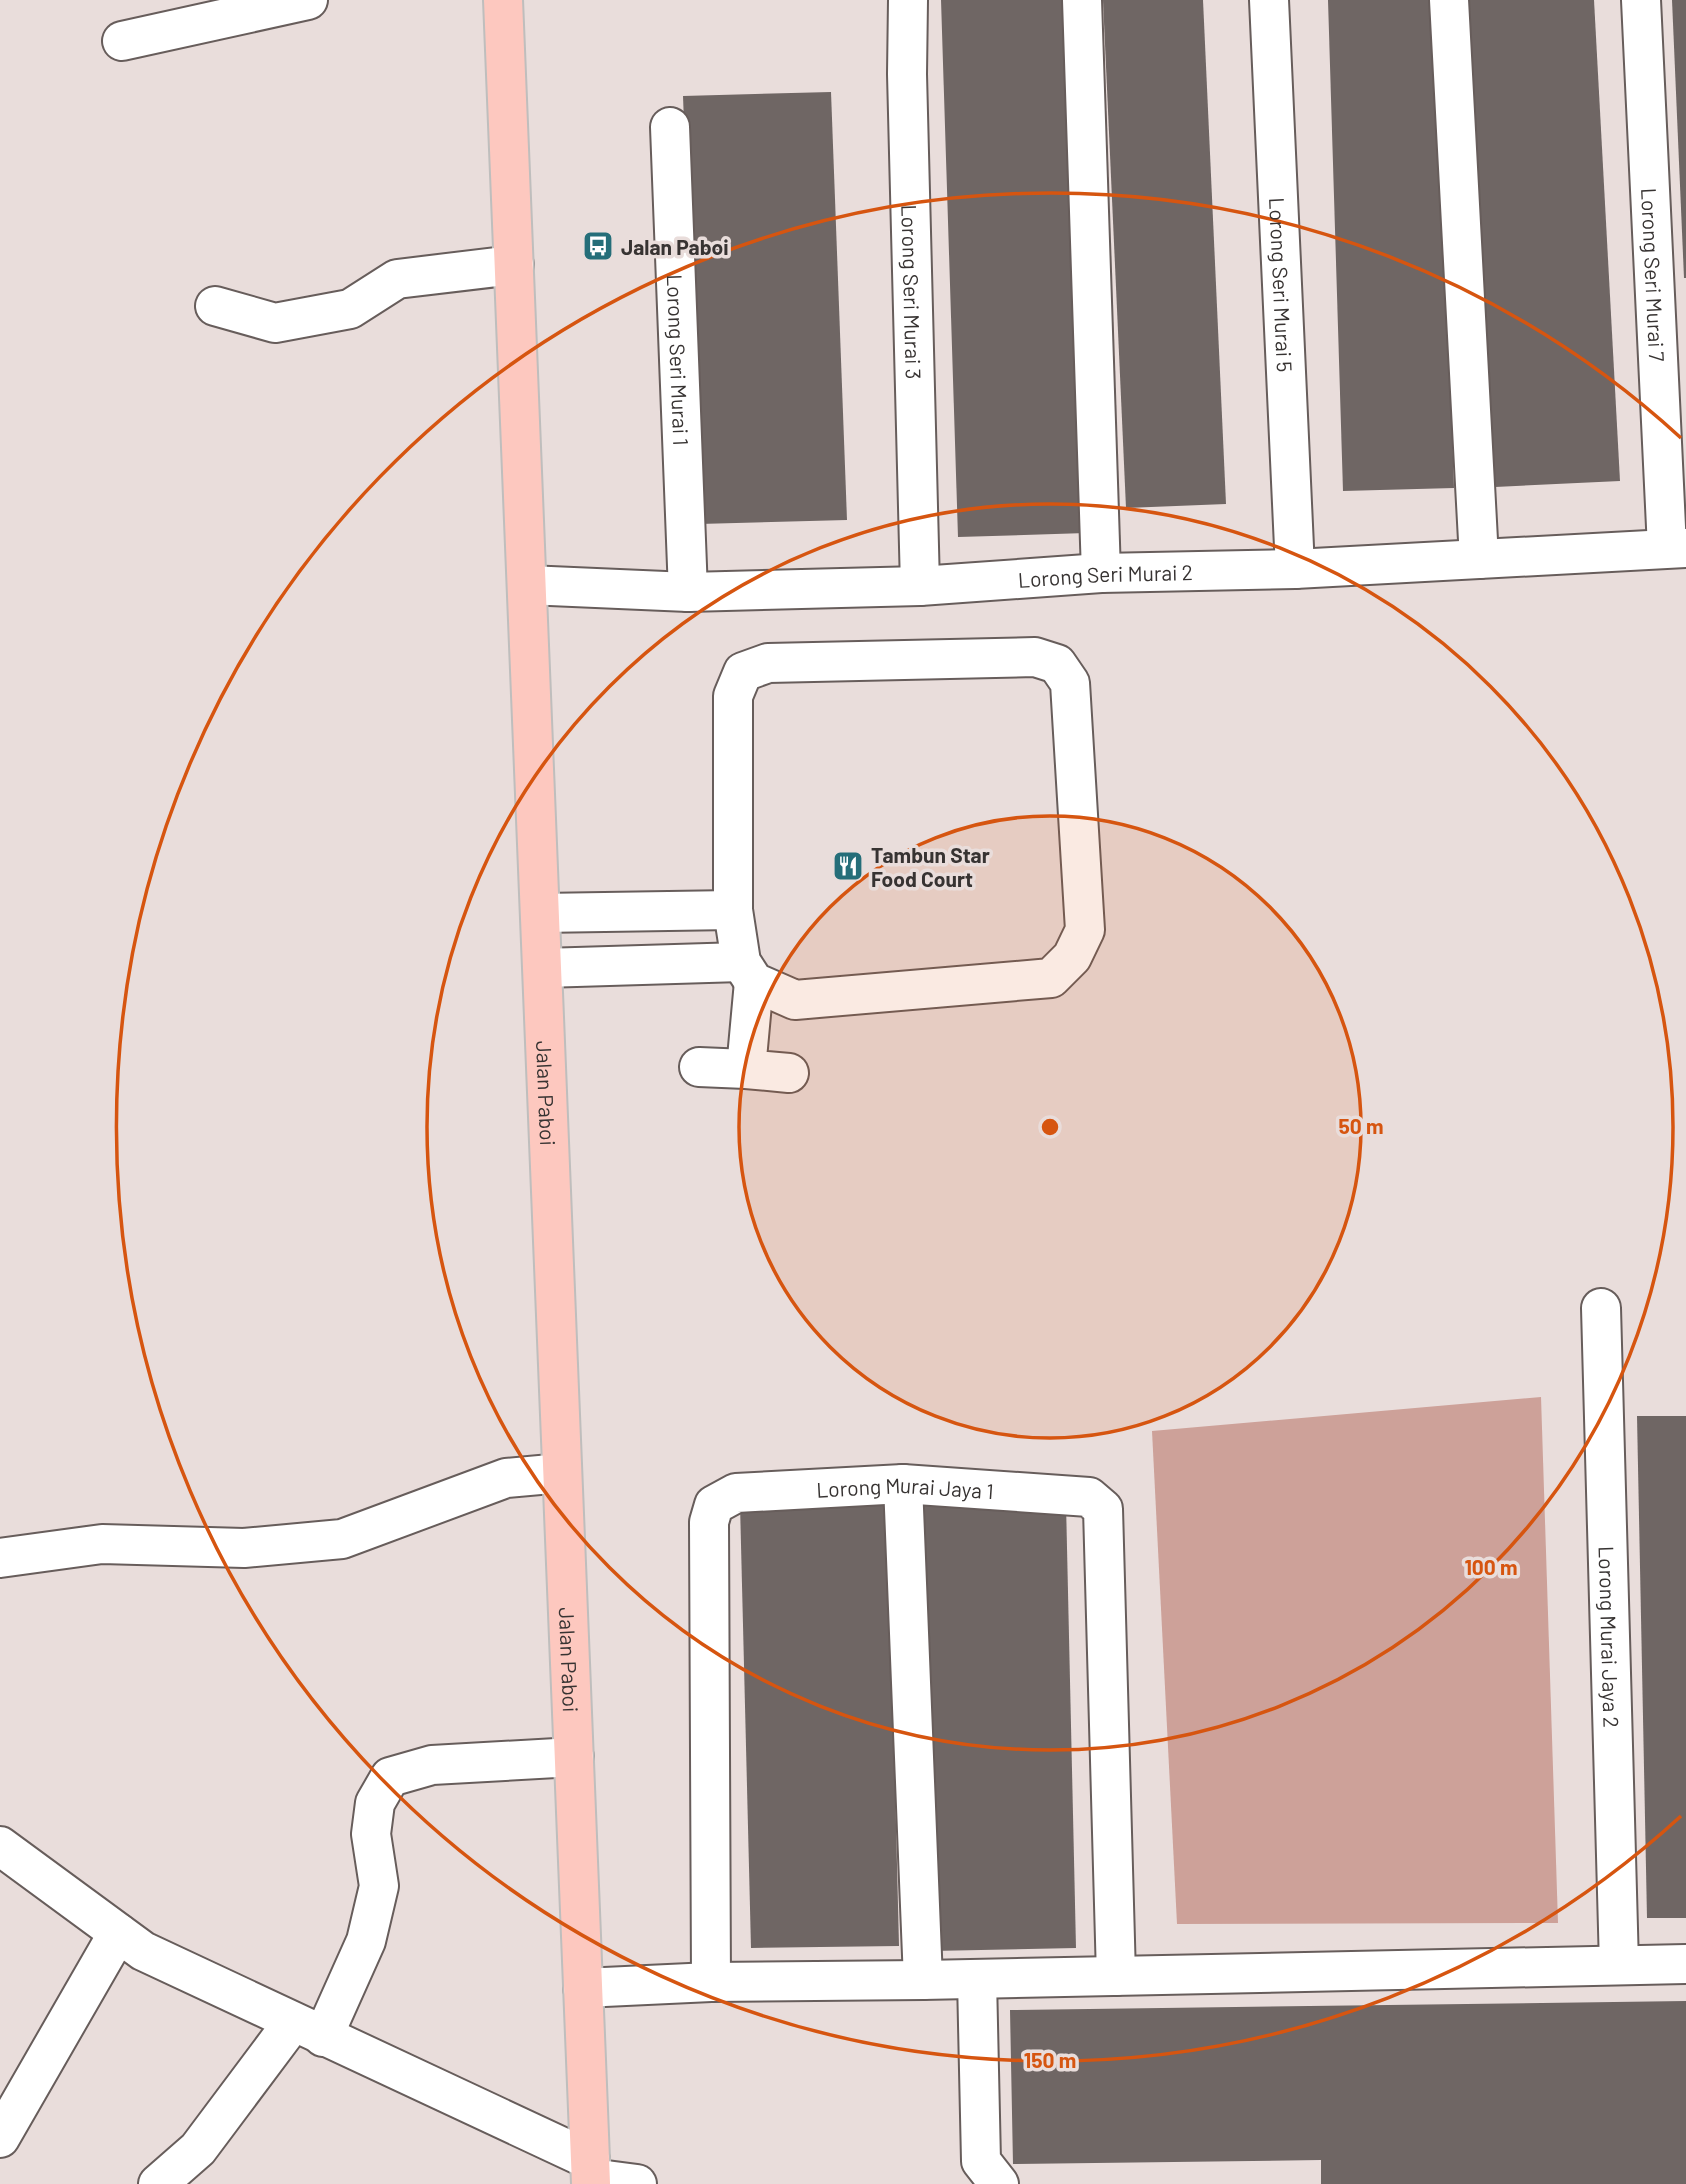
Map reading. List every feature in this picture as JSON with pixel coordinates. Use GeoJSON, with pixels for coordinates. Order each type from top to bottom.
{"type":"FeatureCollection","features":[{"type":"Feature","properties":{"kind":"main road","name":"Jalan Paboi"},"geometry":{"type":"LineString","coordinates":[[503,0],[591,2174]]}},
{"type":"Feature","properties":{"kind":"street"},"geometry":{"type":"LineString","coordinates":[[122,41],[308,0]]}},
{"type":"Feature","properties":{"kind":"street","name":"Lorong Seri Murai 3"},"geometry":{"type":"LineString","coordinates":[[908,0],[907,74],[920,586]]}},
{"type":"Feature","properties":{"kind":"street"},"geometry":{"type":"LineString","coordinates":[[1082,0],[1101,573]]}},
{"type":"Feature","properties":{"kind":"street","name":"Lorong Seri Murai 5"},"geometry":{"type":"LineString","coordinates":[[1269,0],[1295,569]]}},
{"type":"Feature","properties":{"kind":"street"},"geometry":{"type":"LineString","coordinates":[[1449,0],[1479,559]]}},
{"type":"Feature","properties":{"kind":"street","name":"Lorong Seri Murai 7"},"geometry":{"type":"LineString","coordinates":[[1641,0],[1676,548]]}},
{"type":"Feature","properties":{"kind":"street","name":"Lorong Seri Murai 1"},"geometry":{"type":"LineString","coordinates":[[670,127],[688,593]]}},
{"type":"Feature","properties":{"kind":"street"},"geometry":{"type":"LineString","coordinates":[[215,306],[275,323],[350,309],[397,278],[514,265]]}},
{"type":"Feature","properties":{"kind":"street","name":"Lorong Seri Murai 2"},"geometry":{"type":"LineString","coordinates":[[527,585],[688,593],[920,586],[1101,573],[1295,569],[1676,548]]}},
{"type":"Feature","properties":{"kind":"street"},"geometry":{"type":"LineString","coordinates":[[543,968],[747,972],[795,1000],[1051,978],[1072,957],[1085,930],[1070,683],[1058,664],[1035,657],[768,663],[743,672],[733,696],[733,910],[747,972],[746,1069]]}},
{"type":"Feature","properties":{"kind":"street"},"geometry":{"type":"LineString","coordinates":[[540,913],[733,910]]}},
{"type":"Feature","properties":{"kind":"street"},"geometry":{"type":"LineString","coordinates":[[699,1067],[789,1073]]}},
{"type":"Feature","properties":{"kind":"street","name":"Lorong Murai Jaya 2"},"geometry":{"type":"LineString","coordinates":[[1601,1308],[1619,1965]]}},
{"type":"Feature","properties":{"kind":"street"},"geometry":{"type":"LineString","coordinates":[[0,1558],[102,1544],[244,1548],[342,1539],[506,1478],[562,1474]]}},
{"type":"Feature","properties":{"kind":"street"},"geometry":{"type":"LineString","coordinates":[[903,1484],[923,1980]]}},
{"type":"Feature","properties":{"kind":"street","name":"Lorong Murai Jaya 1"},"geometry":{"type":"LineString","coordinates":[[711,1982],[709,1522],[714,1505],[736,1493],[903,1484],[1089,1497],[1104,1509],[1116,1976]]}},
{"type":"Feature","properties":{"kind":"street"},"geometry":{"type":"LineString","coordinates":[[158,2184],[198,2150],[308,2029],[366,1941],[379,1886],[371,1834],[374,1803],[390,1777],[432,1765],[574,1757]]}},
{"type":"Feature","properties":{"kind":"street"},"geometry":{"type":"LineString","coordinates":[[0,1846],[144,1951],[308,2029],[591,2174],[637,2184]]}},
{"type":"Feature","properties":{"kind":"street"},"geometry":{"type":"LineString","coordinates":[[0,2138],[118,1933]]}},
{"type":"Feature","properties":{"kind":"street"},"geometry":{"type":"LineString","coordinates":[[583,1987],[711,1982],[1686,1964]]}},
{"type":"Feature","properties":{"kind":"street"},"geometry":{"type":"LineString","coordinates":[[976,1979],[981,2161],[999,2184]]}},
{"type":"Feature","properties":{"kind":"shaded area"},"geometry":{"type":"Polygon","coordinates":[[[1541,1397],[1558,1923],[1177,1924],[1152,1431],[1541,1397]]]}},
{"type":"Feature","properties":{"kind":"building"},"geometry":{"type":"Polygon","coordinates":[[[941,0],[1068,0],[1086,533],[958,537],[941,0]]]}},
{"type":"Feature","properties":{"kind":"building"},"geometry":{"type":"Polygon","coordinates":[[[1103,0],[1203,0],[1226,504],[1126,508],[1103,0]]]}},
{"type":"Feature","properties":{"kind":"building"},"geometry":{"type":"Polygon","coordinates":[[[1328,0],[1438,0],[1454,488],[1343,491],[1328,0]]]}},
{"type":"Feature","properties":{"kind":"building"},"geometry":{"type":"Polygon","coordinates":[[[1469,0],[1594,0],[1620,481],[1495,487],[1469,0]]]}},
{"type":"Feature","properties":{"kind":"building"},"geometry":{"type":"Polygon","coordinates":[[[1672,0],[1686,0],[1686,278],[1684,278],[1672,0]]]}},
{"type":"Feature","properties":{"kind":"building"},"geometry":{"type":"Polygon","coordinates":[[[831,92],[847,520],[699,524],[683,96],[831,92]]]}},
{"type":"Feature","properties":{"kind":"building"},"geometry":{"type":"Polygon","coordinates":[[[1637,1416],[1686,1416],[1686,1918],[1647,1918],[1637,1416]]]}},
{"type":"Feature","properties":{"kind":"building"},"geometry":{"type":"Polygon","coordinates":[[[888,1501],[899,1946],[751,1948],[740,1504],[888,1501]]]}},
{"type":"Feature","properties":{"kind":"building"},"geometry":{"type":"Polygon","coordinates":[[[1066,1503],[1076,1948],[931,1951],[920,1506],[1066,1503]]]}},
{"type":"Feature","properties":{"kind":"building"},"geometry":{"type":"Polygon","coordinates":[[[1686,2001],[1686,2184],[1321,2184],[1321,2160],[1013,2164],[1010,2010],[1686,2001]]]}},
{"type":"Feature","properties":{"kind":"place","name":"Jalan Paboi"},"geometry":{"type":"Point","coordinates":[598,246]}},
{"type":"Feature","properties":{"kind":"place","name":"Tambun Star Food Court"},"geometry":{"type":"Point","coordinates":[848,866]}}]}
